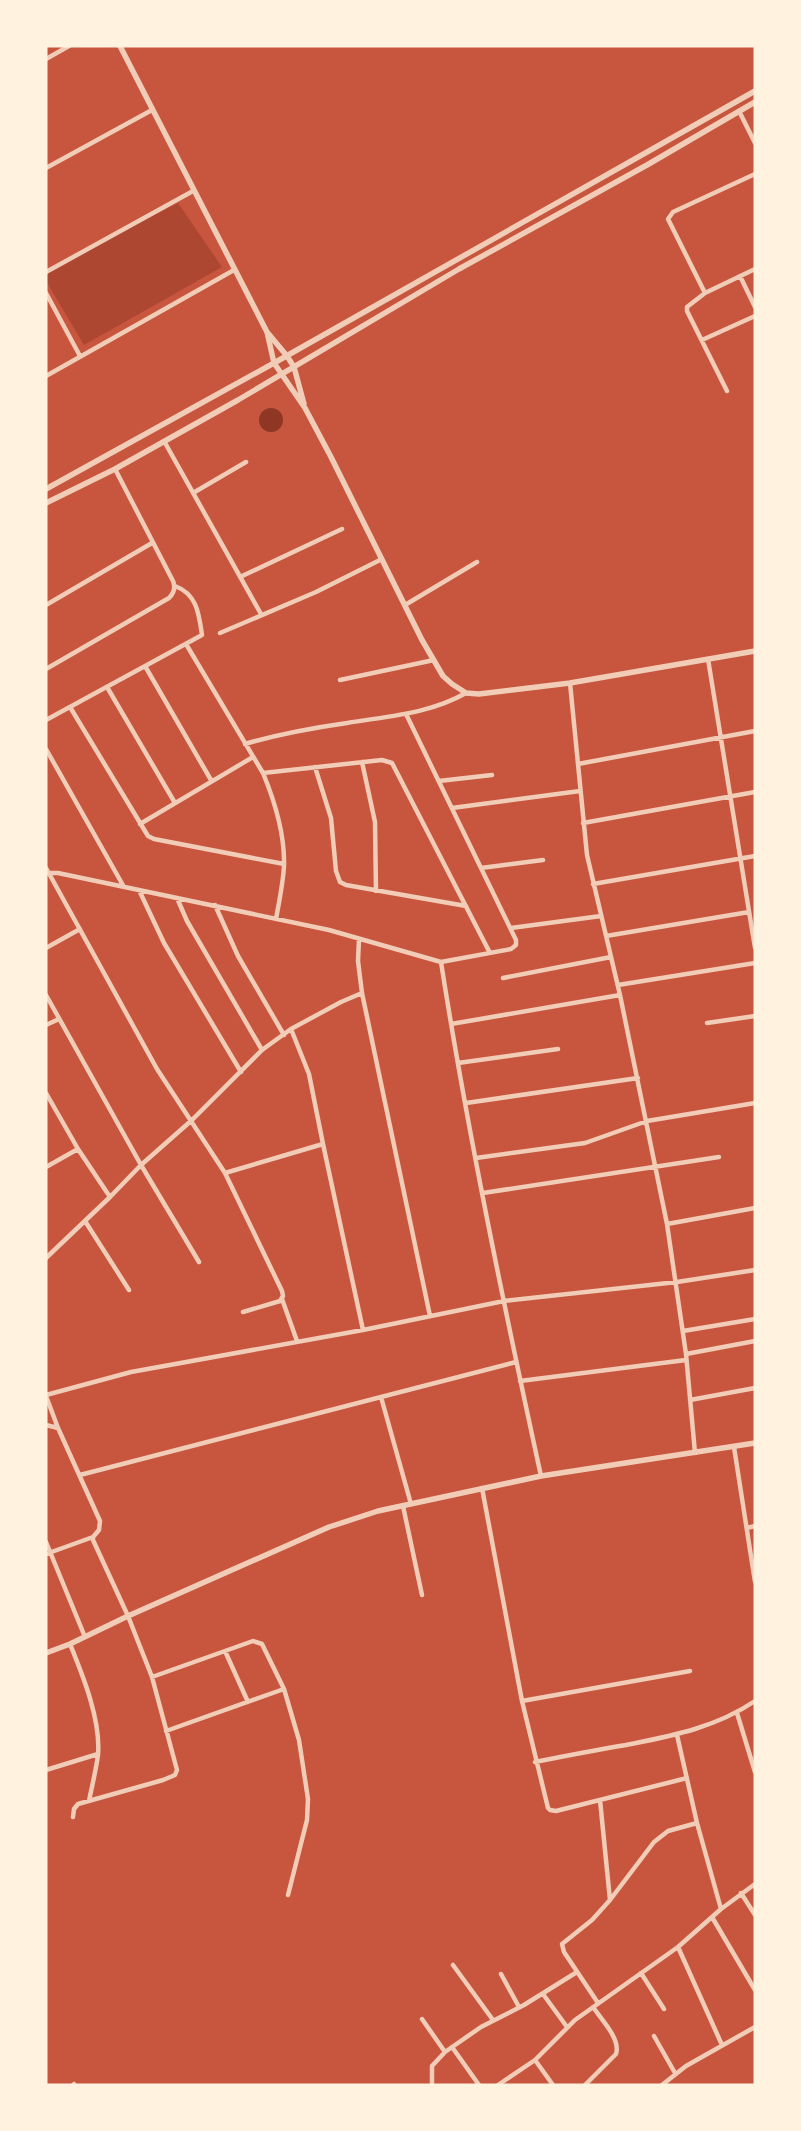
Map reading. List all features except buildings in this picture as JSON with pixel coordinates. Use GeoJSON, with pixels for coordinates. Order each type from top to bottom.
{"type":"FeatureCollection","features":[{"type":"Feature","properties":{"kind":"street"},"geometry":{"type":"LineString","coordinates":[[46,59],[69,46]]}},
{"type":"Feature","properties":{"kind":"street"},"geometry":{"type":"LineString","coordinates":[[120,46],[267,332],[287,356],[294,368],[305,408]]}},
{"type":"Feature","properties":{"kind":"street"},"geometry":{"type":"LineString","coordinates":[[46,489],[287,356],[755,91]]}},
{"type":"Feature","properties":{"kind":"street"},"geometry":{"type":"LineString","coordinates":[[46,503],[115,469],[294,368],[459,269],[647,165],[755,102]]}},
{"type":"Feature","properties":{"kind":"street"},"geometry":{"type":"LineString","coordinates":[[46,168],[152,110]]}},
{"type":"Feature","properties":{"kind":"street"},"geometry":{"type":"LineString","coordinates":[[739,111],[755,143]]}},
{"type":"Feature","properties":{"kind":"street"},"geometry":{"type":"LineString","coordinates":[[705,293],[668,219],[673,212],[755,174]]}},
{"type":"Feature","properties":{"kind":"street"},"geometry":{"type":"LineString","coordinates":[[46,272],[193,191]]}},
{"type":"Feature","properties":{"kind":"street"},"geometry":{"type":"LineString","coordinates":[[727,391],[687,311],[687,307],[705,293],[755,269]]}},
{"type":"Feature","properties":{"kind":"street"},"geometry":{"type":"LineString","coordinates":[[46,376],[234,270]]}},
{"type":"Feature","properties":{"kind":"street"},"geometry":{"type":"LineString","coordinates":[[740,276],[755,307]]}},
{"type":"Feature","properties":{"kind":"street"},"geometry":{"type":"LineString","coordinates":[[46,293],[80,356]]}},
{"type":"Feature","properties":{"kind":"street"},"geometry":{"type":"LineString","coordinates":[[702,340],[755,316]]}},
{"type":"Feature","properties":{"kind":"street"},"geometry":{"type":"LineString","coordinates":[[267,332],[274,363],[280,375],[305,408],[434,660],[444,676],[466,693]]}},
{"type":"Feature","properties":{"kind":"street"},"geometry":{"type":"LineString","coordinates":[[164,441],[261,614]]}},
{"type":"Feature","properties":{"kind":"street"},"geometry":{"type":"LineString","coordinates":[[193,493],[246,462]]}},
{"type":"Feature","properties":{"kind":"street"},"geometry":{"type":"LineString","coordinates":[[46,720],[202,635],[196,603],[185,590],[175,586],[115,469]]}},
{"type":"Feature","properties":{"kind":"street"},"geometry":{"type":"LineString","coordinates":[[240,577],[342,529]]}},
{"type":"Feature","properties":{"kind":"street"},"geometry":{"type":"LineString","coordinates":[[46,606],[152,543]]}},
{"type":"Feature","properties":{"kind":"street"},"geometry":{"type":"LineString","coordinates":[[220,633],[316,592],[382,559]]}},
{"type":"Feature","properties":{"kind":"street"},"geometry":{"type":"LineString","coordinates":[[405,605],[477,562]]}},
{"type":"Feature","properties":{"kind":"street"},"geometry":{"type":"LineString","coordinates":[[46,669],[169,598],[173,595],[175,586]]}},
{"type":"Feature","properties":{"kind":"street"},"geometry":{"type":"LineString","coordinates":[[186,644],[263,773],[279,819],[284,864],[276,919]]}},
{"type":"Feature","properties":{"kind":"street"},"geometry":{"type":"LineString","coordinates":[[245,744],[300,730],[406,714],[442,705],[466,693],[479,694],[570,683],[755,651]]}},
{"type":"Feature","properties":{"kind":"street"},"geometry":{"type":"LineString","coordinates":[[708,659],[749,912],[752,918],[755,948]]}},
{"type":"Feature","properties":{"kind":"street"},"geometry":{"type":"LineString","coordinates":[[340,680],[434,660]]}},
{"type":"Feature","properties":{"kind":"street"},"geometry":{"type":"LineString","coordinates":[[145,666],[211,780]]}},
{"type":"Feature","properties":{"kind":"street"},"geometry":{"type":"LineString","coordinates":[[570,683],[587,855],[618,985],[667,1224],[683,1331],[695,1453]]}},
{"type":"Feature","properties":{"kind":"street"},"geometry":{"type":"LineString","coordinates":[[107,686],[175,803]]}},
{"type":"Feature","properties":{"kind":"street"},"geometry":{"type":"LineString","coordinates":[[70,707],[148,836],[154,839],[284,864]]}},
{"type":"Feature","properties":{"kind":"street"},"geometry":{"type":"LineString","coordinates":[[47,871],[329,930],[441,962],[514,947],[516,940],[511,928],[406,714]]}},
{"type":"Feature","properties":{"kind":"street"},"geometry":{"type":"LineString","coordinates":[[578,764],[755,730]]}},
{"type":"Feature","properties":{"kind":"street"},"geometry":{"type":"LineString","coordinates":[[46,749],[124,887]]}},
{"type":"Feature","properties":{"kind":"street"},"geometry":{"type":"LineString","coordinates":[[140,824],[211,780],[253,757]]}},
{"type":"Feature","properties":{"kind":"street"},"geometry":{"type":"LineString","coordinates":[[263,773],[382,760],[392,763],[490,953]]}},
{"type":"Feature","properties":{"kind":"street"},"geometry":{"type":"LineString","coordinates":[[362,762],[375,822],[376,891]]}},
{"type":"Feature","properties":{"kind":"street"},"geometry":{"type":"LineString","coordinates":[[315,767],[331,818],[340,882],[376,891],[466,906]]}},
{"type":"Feature","properties":{"kind":"street"},"geometry":{"type":"LineString","coordinates":[[438,781],[492,774]]}},
{"type":"Feature","properties":{"kind":"street"},"geometry":{"type":"LineString","coordinates":[[452,808],[580,791]]}},
{"type":"Feature","properties":{"kind":"street"},"geometry":{"type":"LineString","coordinates":[[583,823],[755,792]]}},
{"type":"Feature","properties":{"kind":"street"},"geometry":{"type":"LineString","coordinates":[[593,884],[755,856]]}},
{"type":"Feature","properties":{"kind":"street"},"geometry":{"type":"LineString","coordinates":[[481,868],[543,860]]}},
{"type":"Feature","properties":{"kind":"street"},"geometry":{"type":"LineString","coordinates":[[47,871],[157,1068],[192,1120],[224,1173],[282,1291],[282,1299],[297,1341]]}},
{"type":"Feature","properties":{"kind":"street"},"geometry":{"type":"LineString","coordinates":[[139,890],[164,943],[241,1072]]}},
{"type":"Feature","properties":{"kind":"street"},"geometry":{"type":"LineString","coordinates":[[177,898],[187,921],[262,1050]]}},
{"type":"Feature","properties":{"kind":"street"},"geometry":{"type":"LineString","coordinates":[[216,905],[238,956],[284,1035]]}},
{"type":"Feature","properties":{"kind":"street"},"geometry":{"type":"LineString","coordinates":[[606,936],[749,912]]}},
{"type":"Feature","properties":{"kind":"street"},"geometry":{"type":"LineString","coordinates":[[511,928],[601,916]]}},
{"type":"Feature","properties":{"kind":"street"},"geometry":{"type":"LineString","coordinates":[[46,948],[80,929]]}},
{"type":"Feature","properties":{"kind":"street"},"geometry":{"type":"LineString","coordinates":[[359,939],[358,961],[362,994],[430,1316]]}},
{"type":"Feature","properties":{"kind":"street"},"geometry":{"type":"LineString","coordinates":[[503,978],[611,957]]}},
{"type":"Feature","properties":{"kind":"street"},"geometry":{"type":"LineString","coordinates":[[441,962],[476,1158],[516,1362],[541,1476]]}},
{"type":"Feature","properties":{"kind":"street"},"geometry":{"type":"LineString","coordinates":[[618,985],[755,963]]}},
{"type":"Feature","properties":{"kind":"street"},"geometry":{"type":"LineString","coordinates":[[46,1258],[110,1197],[140,1164],[192,1120],[262,1050],[291,1029],[341,1002],[362,994]]}},
{"type":"Feature","properties":{"kind":"street"},"geometry":{"type":"LineString","coordinates":[[46,995],[140,1164],[199,1262]]}},
{"type":"Feature","properties":{"kind":"street"},"geometry":{"type":"LineString","coordinates":[[451,1024],[620,995]]}},
{"type":"Feature","properties":{"kind":"street"},"geometry":{"type":"LineString","coordinates":[[707,1023],[755,1016]]}},
{"type":"Feature","properties":{"kind":"street"},"geometry":{"type":"LineString","coordinates":[[46,1025],[59,1019]]}},
{"type":"Feature","properties":{"kind":"street"},"geometry":{"type":"LineString","coordinates":[[291,1029],[310,1074],[322,1144],[363,1330]]}},
{"type":"Feature","properties":{"kind":"street"},"geometry":{"type":"LineString","coordinates":[[458,1063],[558,1049]]}},
{"type":"Feature","properties":{"kind":"street"},"geometry":{"type":"LineString","coordinates":[[466,1103],[638,1078]]}},
{"type":"Feature","properties":{"kind":"street"},"geometry":{"type":"LineString","coordinates":[[46,1093],[78,1149],[110,1197]]}},
{"type":"Feature","properties":{"kind":"street"},"geometry":{"type":"LineString","coordinates":[[476,1158],[585,1143],[647,1120],[755,1104]]}},
{"type":"Feature","properties":{"kind":"street"},"geometry":{"type":"LineString","coordinates":[[224,1173],[322,1144]]}},
{"type":"Feature","properties":{"kind":"street"},"geometry":{"type":"LineString","coordinates":[[46,1167],[78,1149]]}},
{"type":"Feature","properties":{"kind":"street"},"geometry":{"type":"LineString","coordinates":[[483,1193],[719,1157]]}},
{"type":"Feature","properties":{"kind":"street"},"geometry":{"type":"LineString","coordinates":[[667,1224],[755,1208]]}},
{"type":"Feature","properties":{"kind":"street"},"geometry":{"type":"LineString","coordinates":[[85,1221],[129,1290]]}},
{"type":"Feature","properties":{"kind":"street"},"geometry":{"type":"LineString","coordinates":[[48,1552],[93,1537],[99,1530],[100,1522],[58,1428],[46,1396],[131,1372],[363,1330],[504,1301],[676,1282],[755,1270]]}},
{"type":"Feature","properties":{"kind":"street"},"geometry":{"type":"LineString","coordinates":[[243,1312],[282,1299]]}},
{"type":"Feature","properties":{"kind":"street"},"geometry":{"type":"LineString","coordinates":[[683,1331],[755,1319]]}},
{"type":"Feature","properties":{"kind":"street"},"geometry":{"type":"LineString","coordinates":[[520,1381],[686,1357],[755,1342]]}},
{"type":"Feature","properties":{"kind":"street"},"geometry":{"type":"LineString","coordinates":[[80,1475],[516,1362]]}},
{"type":"Feature","properties":{"kind":"street"},"geometry":{"type":"LineString","coordinates":[[690,1400],[755,1388]]}},
{"type":"Feature","properties":{"kind":"street"},"geometry":{"type":"LineString","coordinates":[[381,1397],[411,1504]]}},
{"type":"Feature","properties":{"kind":"street"},"geometry":{"type":"LineString","coordinates":[[46,1425],[58,1428]]}},
{"type":"Feature","properties":{"kind":"street"},"geometry":{"type":"LineString","coordinates":[[46,1653],[329,1528],[378,1511],[541,1476],[755,1443]]}},
{"type":"Feature","properties":{"kind":"street"},"geometry":{"type":"LineString","coordinates":[[734,1447],[755,1582]]}},
{"type":"Feature","properties":{"kind":"street"},"geometry":{"type":"LineString","coordinates":[[482,1488],[522,1701],[535,1762],[550,1810],[556,1811],[686,1778]]}},
{"type":"Feature","properties":{"kind":"street"},"geometry":{"type":"LineString","coordinates":[[402,1506],[422,1595]]}},
{"type":"Feature","properties":{"kind":"street"},"geometry":{"type":"LineString","coordinates":[[747,1528],[755,1526]]}},
{"type":"Feature","properties":{"kind":"street"},"geometry":{"type":"LineString","coordinates":[[73,1818],[76,1806],[175,1775],[177,1770],[152,1677],[128,1616],[93,1537]]}},
{"type":"Feature","properties":{"kind":"street"},"geometry":{"type":"LineString","coordinates":[[46,1542],[48,1552],[85,1637]]}},
{"type":"Feature","properties":{"kind":"street"},"geometry":{"type":"LineString","coordinates":[[152,1677],[253,1641],[258,1641],[262,1644],[284,1688],[299,1740],[308,1799],[307,1820],[288,1895]]}},
{"type":"Feature","properties":{"kind":"street"},"geometry":{"type":"LineString","coordinates":[[70,1644],[85,1681],[97,1737],[98,1754],[89,1801]]}},
{"type":"Feature","properties":{"kind":"street"},"geometry":{"type":"LineString","coordinates":[[225,1651],[248,1702]]}},
{"type":"Feature","properties":{"kind":"street"},"geometry":{"type":"LineString","coordinates":[[522,1701],[690,1671]]}},
{"type":"Feature","properties":{"kind":"street"},"geometry":{"type":"LineString","coordinates":[[166,1731],[284,1688]]}},
{"type":"Feature","properties":{"kind":"street"},"geometry":{"type":"LineString","coordinates":[[535,1762],[677,1735],[706,1726],[737,1713],[755,1701]]}},
{"type":"Feature","properties":{"kind":"street"},"geometry":{"type":"LineString","coordinates":[[737,1713],[755,1772]]}},
{"type":"Feature","properties":{"kind":"street"},"geometry":{"type":"LineString","coordinates":[[677,1735],[696,1823],[721,1909]]}},
{"type":"Feature","properties":{"kind":"street"},"geometry":{"type":"LineString","coordinates":[[46,1770],[98,1754]]}},
{"type":"Feature","properties":{"kind":"street"},"geometry":{"type":"LineString","coordinates":[[600,1800],[610,1900]]}},
{"type":"Feature","properties":{"kind":"street"},"geometry":{"type":"LineString","coordinates":[[598,2003],[564,1952],[562,1944],[592,1920],[610,1900],[654,1842],[668,1831],[696,1823]]}},
{"type":"Feature","properties":{"kind":"street"},"geometry":{"type":"LineString","coordinates":[[498,2085],[535,2060],[567,2027],[678,1946],[721,1909],[755,1884]]}},
{"type":"Feature","properties":{"kind":"street"},"geometry":{"type":"LineString","coordinates":[[741,1893],[755,1915]]}},
{"type":"Feature","properties":{"kind":"street"},"geometry":{"type":"LineString","coordinates":[[712,1918],[755,1990]]}},
{"type":"Feature","properties":{"kind":"street"},"geometry":{"type":"LineString","coordinates":[[678,1946],[722,2046]]}},
{"type":"Feature","properties":{"kind":"street"},"geometry":{"type":"LineString","coordinates":[[453,1964],[493,2020]]}},
{"type":"Feature","properties":{"kind":"street"},"geometry":{"type":"LineString","coordinates":[[432,2085],[432,2066],[435,2060],[445,2052],[493,2020],[519,2008],[577,1972]]}},
{"type":"Feature","properties":{"kind":"street"},"geometry":{"type":"LineString","coordinates":[[641,1973],[664,2009]]}},
{"type":"Feature","properties":{"kind":"street"},"geometry":{"type":"LineString","coordinates":[[501,1974],[519,2008]]}},
{"type":"Feature","properties":{"kind":"street"},"geometry":{"type":"LineString","coordinates":[[542,1994],[567,2027]]}},
{"type":"Feature","properties":{"kind":"street"},"geometry":{"type":"LineString","coordinates":[[585,2085],[616,2054],[618,2048],[616,2041],[593,2007]]}},
{"type":"Feature","properties":{"kind":"street"},"geometry":{"type":"LineString","coordinates":[[422,2019],[445,2052]]}},
{"type":"Feature","properties":{"kind":"street"},"geometry":{"type":"LineString","coordinates":[[662,2085],[675,2073],[755,2027]]}},
{"type":"Feature","properties":{"kind":"street"},"geometry":{"type":"LineString","coordinates":[[654,2036],[675,2073]]}},
{"type":"Feature","properties":{"kind":"street"},"geometry":{"type":"LineString","coordinates":[[452,2047],[479,2085]]}},
{"type":"Feature","properties":{"kind":"street"},"geometry":{"type":"LineString","coordinates":[[535,2060],[553,2085]]}},
{"type":"Feature","properties":{"kind":"shaded area"},"geometry":{"type":"Polygon","coordinates":[[[178,203],[222,267],[84,345],[46,281],[46,270],[178,203]]]}},
{"type":"Feature","properties":{"kind":"shaded area"},"geometry":{"type":"Polygon","coordinates":[[[271,408],[279,412],[283,420],[279,428],[271,432],[263,428],[259,420],[263,412],[271,408]]]}}]}
